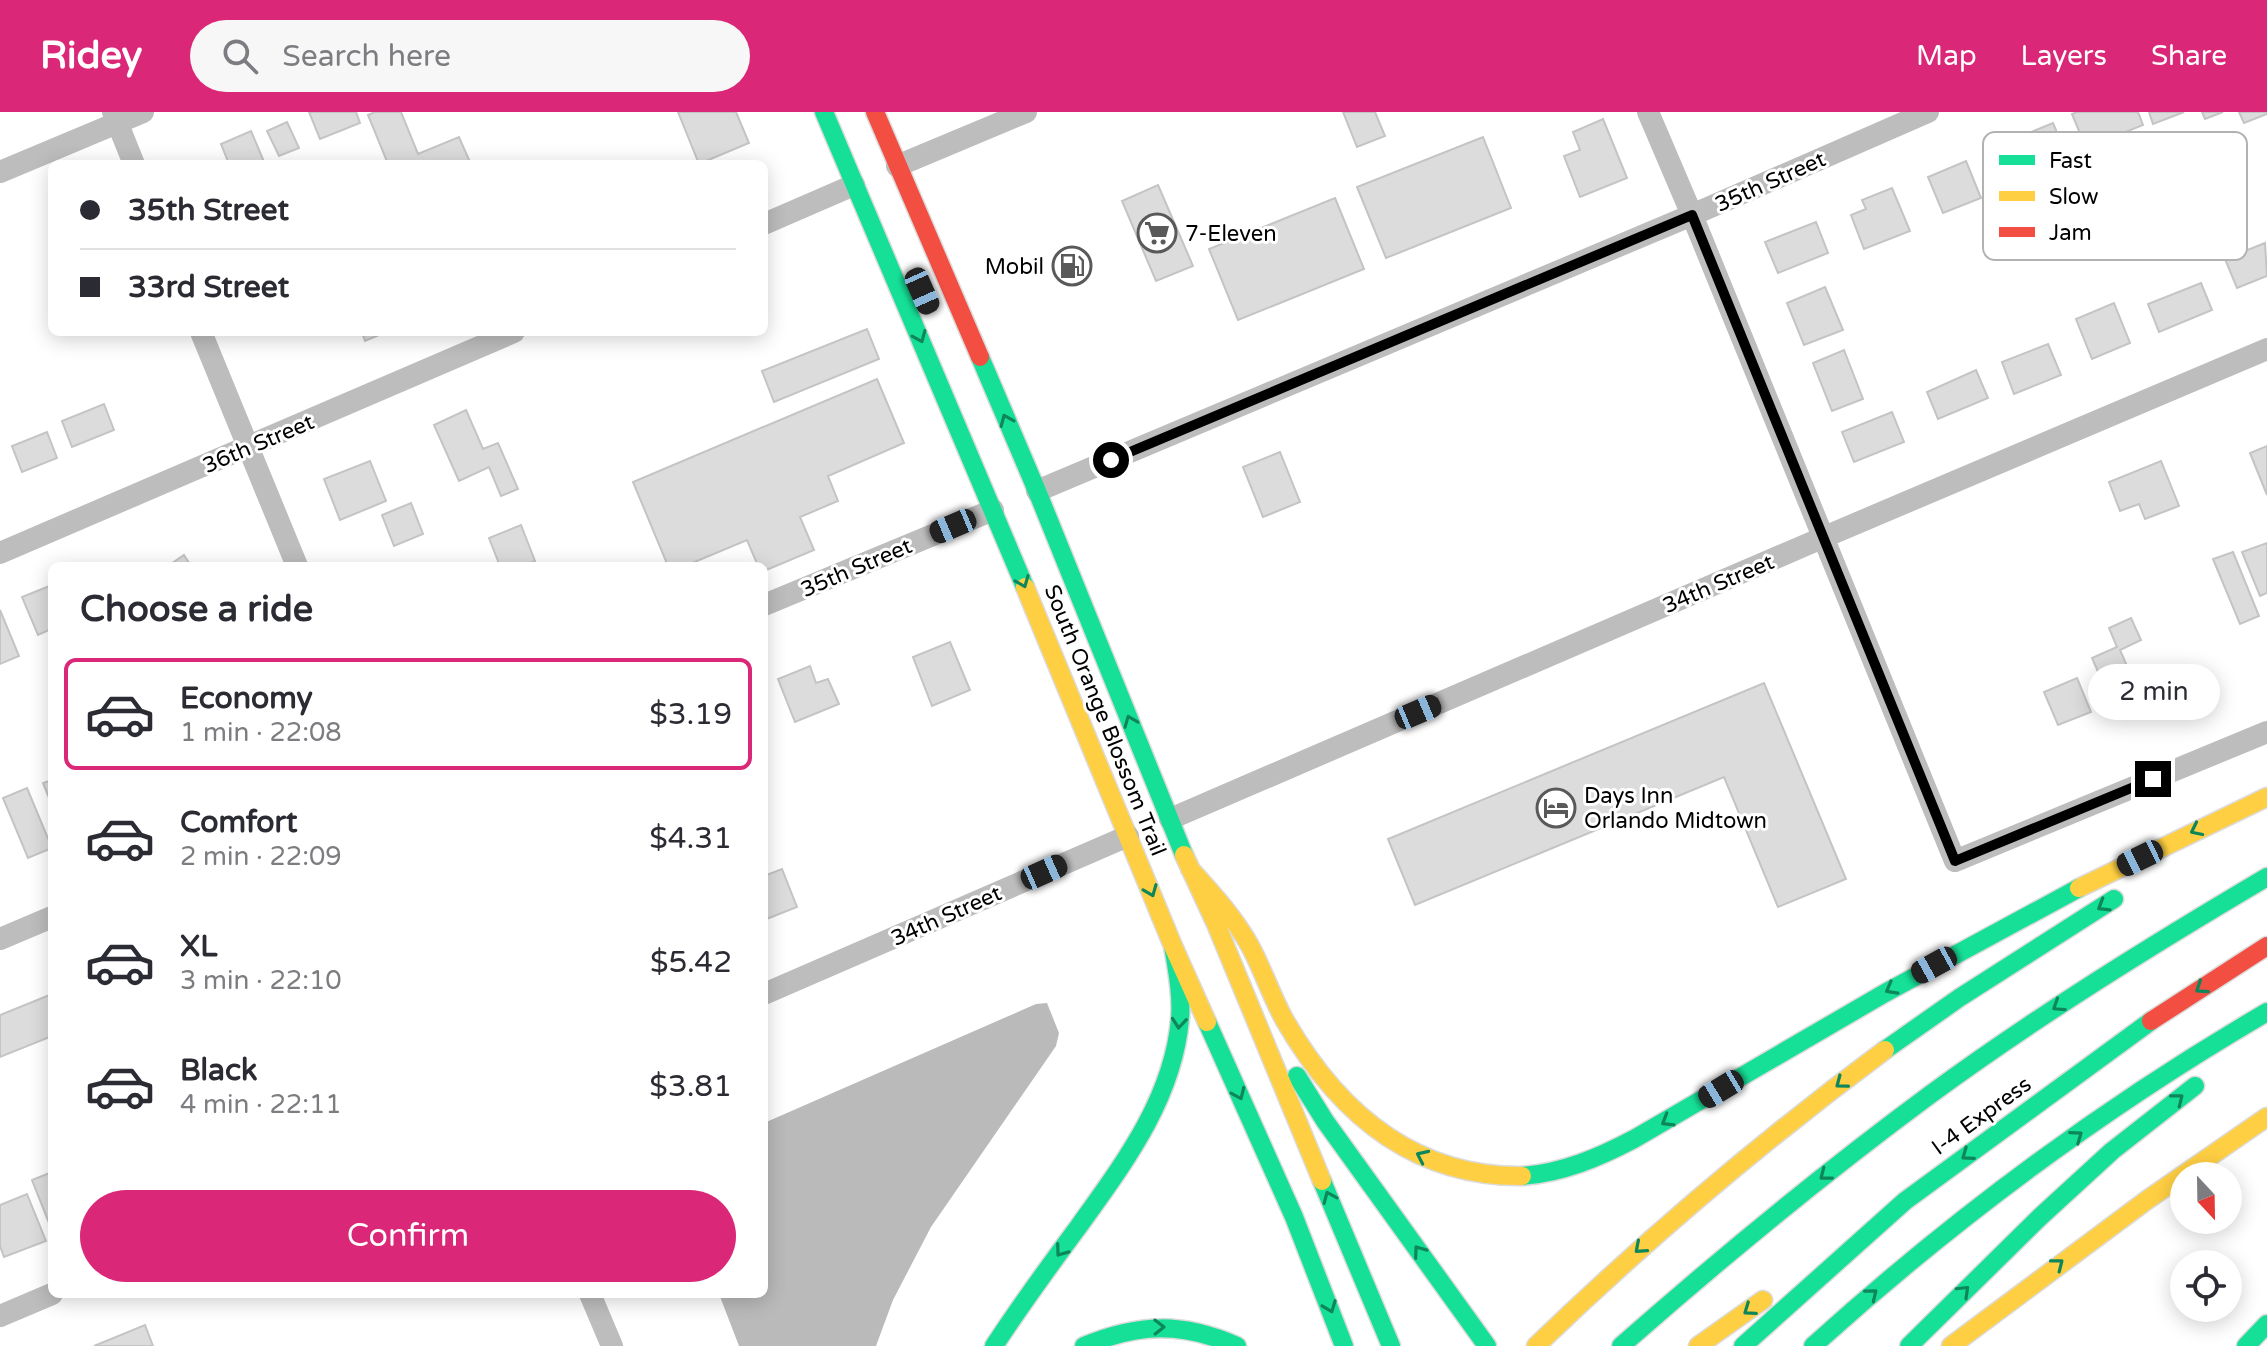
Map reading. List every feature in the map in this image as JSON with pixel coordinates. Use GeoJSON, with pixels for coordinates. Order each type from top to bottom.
{"type":"FeatureCollection","features":[{"type":"Feature","properties":{"kind":"main road","name":"South Orange Blossom Trail"},"geometry":{"type":"LineString","coordinates":[[824,112],[1173,946],[1294,1217],[1344,1346]]}},
{"type":"Feature","properties":{"kind":"main road","name":"South Orange Blossom Trail"},"geometry":{"type":"LineString","coordinates":[[875,112],[1037,491],[1190,869],[1216,924],[1391,1346]]}},
{"type":"Feature","properties":{"kind":"main road"},"geometry":{"type":"LineString","coordinates":[[879,243],[922,291]]}},
{"type":"Feature","properties":{"kind":"main road"},"geometry":{"type":"LineString","coordinates":[[1002,455],[1009,466],[1037,491]]}},
{"type":"Feature","properties":{"kind":"main road"},"geometry":{"type":"LineString","coordinates":[[993,510],[1027,540]]}},
{"type":"Feature","properties":{"kind":"main road"},"geometry":{"type":"LineString","coordinates":[[1109,717],[1125,752],[1170,819]]}},
{"type":"Feature","properties":{"kind":"main road"},"geometry":{"type":"LineString","coordinates":[[1190,869],[1241,930],[1284,1018],[1305,1053],[1361,1117],[1393,1141],[1438,1163],[1479,1173],[1522,1175],[1563,1168],[1621,1147],[1807,1037],[1979,941],[2114,870],[2267,797]]}},
{"type":"Feature","properties":{"kind":"main road"},"geometry":{"type":"LineString","coordinates":[[2179,860],[2267,811]]}},
{"type":"Feature","properties":{"kind":"main road"},"geometry":{"type":"LineString","coordinates":[[1621,1346],[1748,1237],[1899,1118],[2048,1013],[2267,877]]}},
{"type":"Feature","properties":{"kind":"main road"},"geometry":{"type":"LineString","coordinates":[[1536,1346],[1636,1251],[1812,1104],[1966,993],[2131,889]]}},
{"type":"Feature","properties":{"kind":"main road"},"geometry":{"type":"LineString","coordinates":[[1216,924],[1310,1098],[1487,1346]]}},
{"type":"Feature","properties":{"kind":"main road"},"geometry":{"type":"LineString","coordinates":[[994,1346],[1142,1136],[1156,1109],[1175,1051],[1180,1019],[1180,985],[1173,946]]}},
{"type":"Feature","properties":{"kind":"main road","name":"I-4 Express"},"geometry":{"type":"LineString","coordinates":[[1743,1346],[1905,1201],[2130,1035],[2267,946]]}},
{"type":"Feature","properties":{"kind":"main road"},"geometry":{"type":"LineString","coordinates":[[1813,1346],[1850,1312],[2024,1173],[2149,1086],[2267,1012]]}},
{"type":"Feature","properties":{"kind":"main road"},"geometry":{"type":"LineString","coordinates":[[1909,1346],[2112,1151],[2203,1079]]}},
{"type":"Feature","properties":{"kind":"main road"},"geometry":{"type":"LineString","coordinates":[[1951,1346],[2069,1255],[2267,1117]]}},
{"type":"Feature","properties":{"kind":"main road"},"geometry":{"type":"LineString","coordinates":[[1698,1346],[1905,1201]]}},
{"type":"Feature","properties":{"kind":"main road"},"geometry":{"type":"LineString","coordinates":[[2246,1346],[2267,1324]]}},
{"type":"Feature","properties":{"kind":"main road"},"geometry":{"type":"LineString","coordinates":[[1084,1346],[1124,1331],[1158,1327],[1204,1333],[1237,1346]]}},
{"type":"Feature","properties":{"kind":"street"},"geometry":{"type":"LineString","coordinates":[[0,172],[115,118],[143,112]]}},
{"type":"Feature","properties":{"kind":"street"},"geometry":{"type":"LineString","coordinates":[[897,166],[1026,112]]}},
{"type":"Feature","properties":{"kind":"street"},"geometry":{"type":"LineString","coordinates":[[1648,112],[1955,861],[2267,732]]}},
{"type":"Feature","properties":{"kind":"street","name":"35th Street"},"geometry":{"type":"LineString","coordinates":[[1037,491],[1692,215],[1928,112]]}},
{"type":"Feature","properties":{"kind":"street"},"geometry":{"type":"LineString","coordinates":[[115,118],[132,160]]}},
{"type":"Feature","properties":{"kind":"street"},"geometry":{"type":"LineString","coordinates":[[768,222],[854,185]]}},
{"type":"Feature","properties":{"kind":"street"},"geometry":{"type":"LineString","coordinates":[[203,336],[295,562]]}},
{"type":"Feature","properties":{"kind":"street","name":"36th Street"},"geometry":{"type":"LineString","coordinates":[[0,553],[505,336]]}},
{"type":"Feature","properties":{"kind":"street","name":"34th Street"},"geometry":{"type":"LineString","coordinates":[[1170,819],[2267,349]]}},
{"type":"Feature","properties":{"kind":"street","name":"35th Street"},"geometry":{"type":"LineString","coordinates":[[768,603],[993,510]]}},
{"type":"Feature","properties":{"kind":"street","name":"34th Street"},"geometry":{"type":"LineString","coordinates":[[768,992],[1128,836]]}},
{"type":"Feature","properties":{"kind":"street"},"geometry":{"type":"LineString","coordinates":[[0,939],[48,919]]}},
{"type":"Feature","properties":{"kind":"street"},"geometry":{"type":"LineString","coordinates":[[0,1316],[48,1296]]}},
{"type":"Feature","properties":{"kind":"street"},"geometry":{"type":"LineString","coordinates":[[592,1298],[612,1346]]}},
{"type":"Feature","properties":{"kind":"shaded area"},"geometry":{"type":"Polygon","coordinates":[[[1047,1003],[1059,1033],[1056,1046],[931,1227],[893,1300],[876,1346],[739,1346],[721,1298],[768,1298],[768,1121],[1036,1004],[1047,1003]]]}},
{"type":"Feature","properties":{"kind":"building"},"geometry":{"type":"Polygon","coordinates":[[[309,112],[356,112],[360,123],[320,139],[309,112]]]}},
{"type":"Feature","properties":{"kind":"building"},"geometry":{"type":"Polygon","coordinates":[[[401,112],[418,154],[459,137],[469,160],[386,160],[368,115],[401,112]]]}},
{"type":"Feature","properties":{"kind":"building"},"geometry":{"type":"Polygon","coordinates":[[[678,112],[736,112],[749,143],[709,160],[697,160],[678,112]]]}},
{"type":"Feature","properties":{"kind":"building"},"geometry":{"type":"Polygon","coordinates":[[[1343,112],[1375,112],[1385,136],[1357,147],[1343,112]]]}},
{"type":"Feature","properties":{"kind":"building"},"geometry":{"type":"Polygon","coordinates":[[[2138,112],[2143,125],[2126,132],[2079,132],[2072,114],[2138,112]]]}},
{"type":"Feature","properties":{"kind":"building"},"geometry":{"type":"Polygon","coordinates":[[[2149,112],[2184,112],[2153,124],[2149,112]]]}},
{"type":"Feature","properties":{"kind":"building"},"geometry":{"type":"Polygon","coordinates":[[[2202,112],[2223,112],[2205,119],[2202,112]]]}},
{"type":"Feature","properties":{"kind":"building"},"geometry":{"type":"Polygon","coordinates":[[[2239,112],[2267,112],[2267,114],[2244,123],[2239,112]]]}},
{"type":"Feature","properties":{"kind":"building"},"geometry":{"type":"Polygon","coordinates":[[[1603,119],[1627,178],[1580,197],[1564,156],[1580,150],[1573,132],[1603,119]]]}},
{"type":"Feature","properties":{"kind":"building"},"geometry":{"type":"Polygon","coordinates":[[[287,122],[299,148],[279,156],[267,131],[287,122]]]}},
{"type":"Feature","properties":{"kind":"building"},"geometry":{"type":"Polygon","coordinates":[[[2053,123],[2057,132],[2031,132],[2053,123]]]}},
{"type":"Feature","properties":{"kind":"building"},"geometry":{"type":"Polygon","coordinates":[[[251,131],[263,160],[227,160],[221,144],[251,131]]]}},
{"type":"Feature","properties":{"kind":"building"},"geometry":{"type":"Polygon","coordinates":[[[1483,137],[1511,208],[1386,258],[1357,187],[1483,137]]]}},
{"type":"Feature","properties":{"kind":"building"},"geometry":{"type":"Polygon","coordinates":[[[1966,161],[1981,198],[1943,213],[1928,177],[1966,161]]]}},
{"type":"Feature","properties":{"kind":"building","name":"7-Eleven"},"geometry":{"type":"Polygon","coordinates":[[[1158,185],[1193,266],[1156,281],[1122,201],[1158,185]]]}},
{"type":"Feature","properties":{"kind":"building"},"geometry":{"type":"Polygon","coordinates":[[[1892,188],[1910,231],[1864,249],[1851,215],[1866,209],[1862,200],[1892,188]]]}},
{"type":"Feature","properties":{"kind":"building"},"geometry":{"type":"Polygon","coordinates":[[[1335,198],[1364,269],[1238,320],[1209,249],[1335,198]]]}},
{"type":"Feature","properties":{"kind":"building"},"geometry":{"type":"Polygon","coordinates":[[[1816,222],[1828,253],[1778,273],[1765,242],[1816,222]]]}},
{"type":"Feature","properties":{"kind":"building"},"geometry":{"type":"Polygon","coordinates":[[[2265,243],[2267,276],[2237,288],[2225,260],[2247,260],[2247,250],[2265,243]]]}},
{"type":"Feature","properties":{"kind":"building"},"geometry":{"type":"Polygon","coordinates":[[[2201,283],[2212,310],[2159,332],[2148,304],[2201,283]]]}},
{"type":"Feature","properties":{"kind":"building"},"geometry":{"type":"Polygon","coordinates":[[[1825,287],[1843,330],[1804,345],[1787,303],[1825,287]]]}},
{"type":"Feature","properties":{"kind":"building"},"geometry":{"type":"Polygon","coordinates":[[[2114,303],[2130,343],[2092,359],[2076,319],[2114,303]]]}},
{"type":"Feature","properties":{"kind":"building"},"geometry":{"type":"Polygon","coordinates":[[[867,329],[879,359],[774,402],[762,371],[867,329]]]}},
{"type":"Feature","properties":{"kind":"building"},"geometry":{"type":"Polygon","coordinates":[[[2048,344],[2061,375],[2014,394],[2002,362],[2048,344]]]}},
{"type":"Feature","properties":{"kind":"building"},"geometry":{"type":"Polygon","coordinates":[[[1844,350],[1863,399],[1832,411],[1813,363],[1844,350]]]}},
{"type":"Feature","properties":{"kind":"building"},"geometry":{"type":"Polygon","coordinates":[[[1976,370],[1988,398],[1938,419],[1927,392],[1976,370]]]}},
{"type":"Feature","properties":{"kind":"building"},"geometry":{"type":"Polygon","coordinates":[[[877,379],[904,443],[828,476],[838,501],[800,517],[814,550],[768,569],[768,562],[756,562],[747,540],[695,562],[666,562],[633,482],[877,379]]]}},
{"type":"Feature","properties":{"kind":"building"},"geometry":{"type":"Polygon","coordinates":[[[104,404],[114,430],[72,447],[62,421],[104,404]]]}},
{"type":"Feature","properties":{"kind":"building"},"geometry":{"type":"Polygon","coordinates":[[[466,410],[483,449],[498,443],[518,489],[501,496],[489,467],[459,481],[434,425],[466,410]]]}},
{"type":"Feature","properties":{"kind":"building"},"geometry":{"type":"Polygon","coordinates":[[[1892,412],[1904,442],[1854,462],[1842,432],[1892,412]]]}},
{"type":"Feature","properties":{"kind":"building"},"geometry":{"type":"Polygon","coordinates":[[[47,432],[57,458],[22,472],[12,446],[47,432]]]}},
{"type":"Feature","properties":{"kind":"building"},"geometry":{"type":"Polygon","coordinates":[[[2267,446],[2267,495],[2250,453],[2267,446]]]}},
{"type":"Feature","properties":{"kind":"building"},"geometry":{"type":"Polygon","coordinates":[[[1280,452],[1300,502],[1263,517],[1243,467],[1280,452]]]}},
{"type":"Feature","properties":{"kind":"building"},"geometry":{"type":"Polygon","coordinates":[[[370,461],[386,501],[340,520],[324,479],[370,461]]]}},
{"type":"Feature","properties":{"kind":"building"},"geometry":{"type":"Polygon","coordinates":[[[2161,461],[2179,506],[2145,519],[2139,504],[2120,511],[2109,482],[2161,461]]]}},
{"type":"Feature","properties":{"kind":"building"},"geometry":{"type":"Polygon","coordinates":[[[411,503],[423,534],[394,546],[382,515],[411,503]]]}},
{"type":"Feature","properties":{"kind":"building"},"geometry":{"type":"Polygon","coordinates":[[[521,525],[535,561],[498,562],[489,538],[521,525]]]}},
{"type":"Feature","properties":{"kind":"building"},"geometry":{"type":"Polygon","coordinates":[[[2267,543],[2267,593],[2260,596],[2242,552],[2267,543]]]}},
{"type":"Feature","properties":{"kind":"building"},"geometry":{"type":"Polygon","coordinates":[[[2233,552],[2259,616],[2240,624],[2213,559],[2233,552]]]}},
{"type":"Feature","properties":{"kind":"building"},"geometry":{"type":"Polygon","coordinates":[[[184,555],[188,562],[174,562],[184,555]]]}},
{"type":"Feature","properties":{"kind":"building"},"geometry":{"type":"Polygon","coordinates":[[[48,587],[48,630],[38,635],[22,597],[48,587]]]}},
{"type":"Feature","properties":{"kind":"building"},"geometry":{"type":"Polygon","coordinates":[[[0,610],[19,656],[0,664],[0,610]]]}},
{"type":"Feature","properties":{"kind":"building"},"geometry":{"type":"Polygon","coordinates":[[[2131,618],[2141,640],[2120,650],[2141,698],[2114,709],[2092,658],[2117,647],[2109,628],[2131,618]]]}},
{"type":"Feature","properties":{"kind":"building"},"geometry":{"type":"Polygon","coordinates":[[[950,642],[970,690],[932,706],[913,657],[950,642]]]}},
{"type":"Feature","properties":{"kind":"building"},"geometry":{"type":"Polygon","coordinates":[[[810,666],[816,683],[828,679],[839,704],[795,722],[778,679],[810,666]]]}},
{"type":"Feature","properties":{"kind":"building"},"geometry":{"type":"Polygon","coordinates":[[[2077,678],[2091,712],[2058,725],[2044,692],[2077,678]]]}},
{"type":"Feature","properties":{"kind":"building","name":"Days Inn Orlando Midtown"},"geometry":{"type":"Polygon","coordinates":[[[1764,683],[1846,879],[1778,907],[1724,777],[1415,905],[1388,839],[1764,683]]]}},
{"type":"Feature","properties":{"kind":"building"},"geometry":{"type":"Polygon","coordinates":[[[27,788],[48,838],[48,850],[28,858],[3,798],[27,788]]]}},
{"type":"Feature","properties":{"kind":"building"},"geometry":{"type":"Polygon","coordinates":[[[782,869],[797,907],[768,918],[768,874],[782,869]]]}},
{"type":"Feature","properties":{"kind":"building"},"geometry":{"type":"Polygon","coordinates":[[[48,996],[48,1038],[0,1057],[0,1015],[48,996]]]}},
{"type":"Feature","properties":{"kind":"building"},"geometry":{"type":"Polygon","coordinates":[[[48,1174],[48,1220],[32,1180],[48,1174]]]}},
{"type":"Feature","properties":{"kind":"building"},"geometry":{"type":"Polygon","coordinates":[[[27,1194],[46,1241],[4,1257],[0,1246],[0,1205],[27,1194]]]}},
{"type":"Feature","properties":{"kind":"building"},"geometry":{"type":"Polygon","coordinates":[[[145,1325],[153,1346],[94,1346],[145,1325]]]}},
{"type":"Feature","properties":{"kind":"traffic: fast"},"geometry":{"type":"LineString","coordinates":[[824,112],[1025,587]]}},
{"type":"Feature","properties":{"kind":"traffic: fast"},"geometry":{"type":"LineString","coordinates":[[980,357],[1184,855]]}},
{"type":"Feature","properties":{"kind":"traffic: fast"},"geometry":{"type":"LineString","coordinates":[[1621,1346],[1773,1217],[1931,1094],[2096,981],[2267,877]]}},
{"type":"Feature","properties":{"kind":"traffic: fast"},"geometry":{"type":"LineString","coordinates":[[1522,1176],[1580,1164],[1634,1139],[1885,993],[2079,888]]}},
{"type":"Feature","properties":{"kind":"traffic: fast"},"geometry":{"type":"LineString","coordinates":[[1885,1050],[1959,998],[2114,899]]}},
{"type":"Feature","properties":{"kind":"traffic: fast"},"geometry":{"type":"LineString","coordinates":[[994,1346],[1113,1178],[1157,1103],[1168,1076],[1180,1019],[1180,992],[1173,946]]}},
{"type":"Feature","properties":{"kind":"traffic: fast"},"geometry":{"type":"LineString","coordinates":[[1813,1346],[1920,1254],[2031,1167],[2148,1086],[2267,1012]]}},
{"type":"Feature","properties":{"kind":"traffic: fast"},"geometry":{"type":"LineString","coordinates":[[1743,1346],[1905,1201],[2151,1021]]}},
{"type":"Feature","properties":{"kind":"traffic: fast"},"geometry":{"type":"LineString","coordinates":[[1207,1022],[1294,1217],[1344,1346]]}},
{"type":"Feature","properties":{"kind":"traffic: fast"},"geometry":{"type":"LineString","coordinates":[[1297,1076],[1325,1121],[1487,1346]]}},
{"type":"Feature","properties":{"kind":"traffic: fast"},"geometry":{"type":"LineString","coordinates":[[1909,1346],[2112,1151],[2195,1086]]}},
{"type":"Feature","properties":{"kind":"traffic: fast"},"geometry":{"type":"LineString","coordinates":[[1322,1181],[1391,1346]]}},
{"type":"Feature","properties":{"kind":"traffic: fast"},"geometry":{"type":"LineString","coordinates":[[2246,1346],[2267,1324]]}},
{"type":"Feature","properties":{"kind":"traffic: fast"},"geometry":{"type":"LineString","coordinates":[[1084,1346],[1123,1333],[1160,1328],[1198,1333],[1237,1346]]}},
{"type":"Feature","properties":{"kind":"traffic: slow"},"geometry":{"type":"LineString","coordinates":[[1025,587],[1207,1022]]}},
{"type":"Feature","properties":{"kind":"traffic: slow"},"geometry":{"type":"LineString","coordinates":[[2079,888],[2267,797]]}},
{"type":"Feature","properties":{"kind":"traffic: slow"},"geometry":{"type":"LineString","coordinates":[[1184,855],[1216,924],[1322,1181]]}},
{"type":"Feature","properties":{"kind":"traffic: slow"},"geometry":{"type":"LineString","coordinates":[[1190,869],[1244,935],[1284,1019],[1305,1052],[1353,1109],[1381,1132],[1412,1151],[1445,1165],[1482,1173],[1522,1176]]}},
{"type":"Feature","properties":{"kind":"traffic: slow"},"geometry":{"type":"LineString","coordinates":[[1536,1346],[1706,1192],[1885,1050]]}},
{"type":"Feature","properties":{"kind":"traffic: slow"},"geometry":{"type":"LineString","coordinates":[[1951,1346],[2147,1200],[2267,1117]]}},
{"type":"Feature","properties":{"kind":"traffic: slow"},"geometry":{"type":"LineString","coordinates":[[1698,1346],[1763,1300]]}},
{"type":"Feature","properties":{"kind":"traffic: jam"},"geometry":{"type":"LineString","coordinates":[[875,112],[980,357]]}},
{"type":"Feature","properties":{"kind":"traffic: jam"},"geometry":{"type":"LineString","coordinates":[[2151,1021],[2267,946]]}},
{"type":"Feature","properties":{"kind":"place","name":"7-Eleven"},"geometry":{"type":"Point","coordinates":[1157,233]}},
{"type":"Feature","properties":{"kind":"place","name":"Mobil"},"geometry":{"type":"Point","coordinates":[1072,266]}},
{"type":"Feature","properties":{"kind":"place","name":"Days Inn Orlando Midtown"},"geometry":{"type":"Point","coordinates":[1556,808]}},
{"type":"Feature","properties":{"kind":"route"},"geometry":{"type":"LineString","coordinates":[[1111,460],[1692,215],[1955,861],[2153,779]]}}]}
